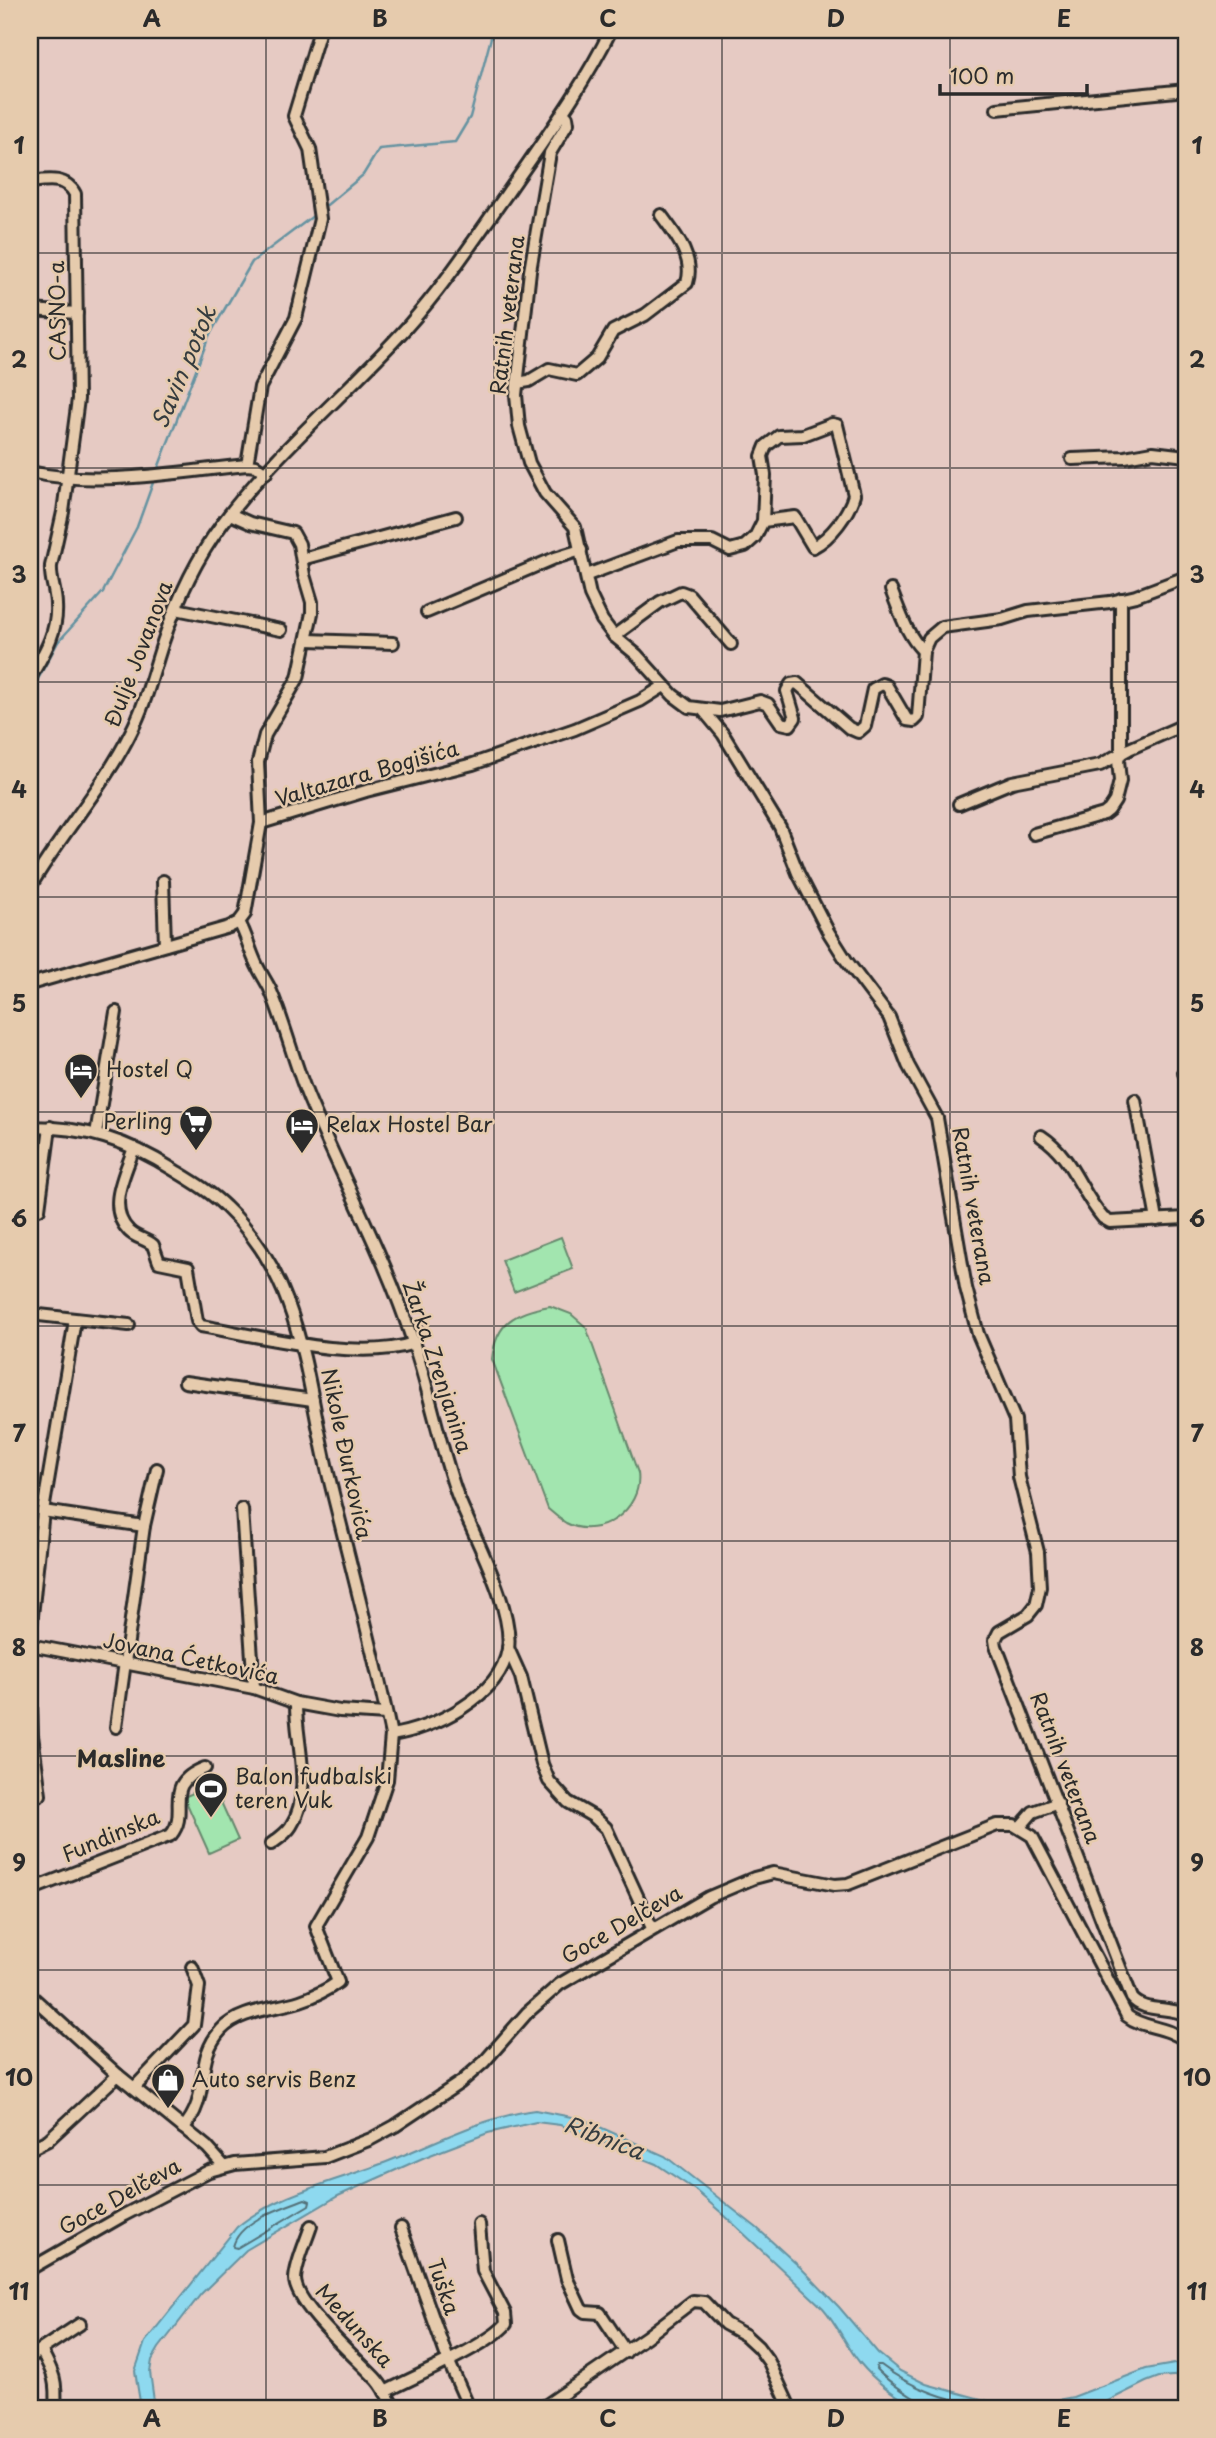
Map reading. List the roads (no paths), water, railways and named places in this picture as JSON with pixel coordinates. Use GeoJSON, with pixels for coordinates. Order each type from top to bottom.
{"type":"FeatureCollection","features":[{"type":"Feature","properties":{"kind":"street"},"geometry":{"type":"LineString","coordinates":[[247,465],[260,387],[296,318],[320,214],[310,149],[293,116],[320,30]]}},
{"type":"Feature","properties":{"kind":"street"},"geometry":{"type":"LineString","coordinates":[[564,113],[611,30]]}},
{"type":"Feature","properties":{"kind":"street"},"geometry":{"type":"LineString","coordinates":[[997,109],[1186,90]]}},
{"type":"Feature","properties":{"kind":"street","name":"Ratnih veterana"},"geometry":{"type":"LineString","coordinates":[[564,113],[568,117],[568,123],[550,153],[530,271],[517,383],[516,410],[529,463],[545,493],[575,527],[590,595],[602,620],[614,636],[637,655],[664,686],[689,707],[704,710],[723,734],[780,827],[798,873],[829,933],[889,1017],[908,1065],[937,1118],[966,1288],[978,1334],[1015,1420],[1019,1477],[1038,1552],[1041,1587],[1036,1605],[1028,1615],[999,1632],[995,1643],[1132,1998],[1141,2006],[1176,2009],[1186,2015]]}},
{"type":"Feature","properties":{"kind":"street","name":"Đulje Jovanova"},"geometry":{"type":"LineString","coordinates":[[31,883],[124,745],[139,716],[176,609],[200,558],[230,514],[321,412],[409,326],[444,282],[564,113]]}},
{"type":"Feature","properties":{"kind":"street","name":"CASNO-a"},"geometry":{"type":"LineString","coordinates":[[30,182],[65,182],[75,194],[78,399],[51,574],[56,604],[55,624],[47,647],[30,678]]}},
{"type":"Feature","properties":{"kind":"street"},"geometry":{"type":"LineString","coordinates":[[517,383],[529,381],[549,369],[577,375],[597,358],[613,331],[645,315],[687,283],[689,276],[680,240],[661,215]]}},
{"type":"Feature","properties":{"kind":"street"},"geometry":{"type":"LineString","coordinates":[[30,310],[77,313]]}},
{"type":"Feature","properties":{"kind":"street"},"geometry":{"type":"LineString","coordinates":[[587,575],[678,541],[712,541],[730,550],[740,549],[755,537],[764,522],[765,475],[762,456],[766,446],[779,436],[803,435],[832,424],[836,425],[854,495],[835,528],[827,538],[813,547],[795,517],[764,522]]}},
{"type":"Feature","properties":{"kind":"street"},"geometry":{"type":"LineString","coordinates":[[1072,459],[1125,457],[1153,452],[1186,456]]}},
{"type":"Feature","properties":{"kind":"street"},"geometry":{"type":"LineString","coordinates":[[30,472],[102,478],[247,465],[265,472]]}},
{"type":"Feature","properties":{"kind":"street"},"geometry":{"type":"LineString","coordinates":[[230,514],[240,520],[293,533],[299,544],[312,602],[308,640],[298,678],[265,735],[258,762],[261,823]]}},
{"type":"Feature","properties":{"kind":"street"},"geometry":{"type":"LineString","coordinates":[[302,559],[456,517]]}},
{"type":"Feature","properties":{"kind":"street"},"geometry":{"type":"LineString","coordinates":[[427,612],[555,558],[581,550]]}},
{"type":"Feature","properties":{"kind":"street"},"geometry":{"type":"LineString","coordinates":[[704,710],[720,711],[760,701],[768,704],[781,723],[790,725],[795,718],[788,691],[791,684],[797,682],[849,728],[861,732],[865,726],[873,689],[882,684],[887,686],[907,720],[914,721],[918,717],[923,650],[933,633],[947,625],[1002,619],[1028,611],[1121,599],[1186,577]]}},
{"type":"Feature","properties":{"kind":"street"},"geometry":{"type":"LineString","coordinates":[[891,590],[905,627],[914,642],[923,650]]}},
{"type":"Feature","properties":{"kind":"street"},"geometry":{"type":"LineString","coordinates":[[614,636],[660,602],[681,592],[689,595],[731,644]]}},
{"type":"Feature","properties":{"kind":"street"},"geometry":{"type":"LineString","coordinates":[[1034,834],[1104,814],[1115,801],[1120,782],[1118,760],[1121,753],[1121,599]]}},
{"type":"Feature","properties":{"kind":"street"},"geometry":{"type":"LineString","coordinates":[[176,609],[281,630]]}},
{"type":"Feature","properties":{"kind":"street"},"geometry":{"type":"LineString","coordinates":[[308,640],[393,643]]}},
{"type":"Feature","properties":{"kind":"street","name":"Valtazara Bogišića"},"geometry":{"type":"LineString","coordinates":[[239,922],[247,907],[261,823],[366,791],[473,764],[550,738],[608,716],[651,696],[664,686]]}},
{"type":"Feature","properties":{"kind":"street"},"geometry":{"type":"LineString","coordinates":[[959,804],[1012,782],[1100,765],[1186,724]]}},
{"type":"Feature","properties":{"kind":"street"},"geometry":{"type":"LineString","coordinates":[[163,881],[165,946]]}},
{"type":"Feature","properties":{"kind":"street"},"geometry":{"type":"LineString","coordinates":[[30,984],[239,922]]}},
{"type":"Feature","properties":{"kind":"street","name":"Žarka Zrenjanina"},"geometry":{"type":"LineString","coordinates":[[239,922],[270,989],[309,1099],[392,1284],[414,1343],[458,1496],[482,1548],[501,1604],[508,1648],[521,1677],[545,1773],[561,1796],[606,1828],[652,1928]]}},
{"type":"Feature","properties":{"kind":"street"},"geometry":{"type":"LineString","coordinates":[[96,1134],[116,1012]]}},
{"type":"Feature","properties":{"kind":"street"},"geometry":{"type":"LineString","coordinates":[[1135,1100],[1157,1220]]}},
{"type":"Feature","properties":{"kind":"street","name":"Nikole Đurkovića"},"geometry":{"type":"LineString","coordinates":[[30,1127],[50,1127],[96,1134],[134,1148],[208,1192],[238,1219],[274,1268],[302,1343],[326,1462],[391,1735],[387,1780],[368,1837],[316,1926],[338,1982],[323,1993],[243,2016],[226,2025],[211,2044],[203,2071],[199,2105],[183,2128]]}},
{"type":"Feature","properties":{"kind":"street"},"geometry":{"type":"LineString","coordinates":[[39,1209],[50,1127]]}},
{"type":"Feature","properties":{"kind":"street"},"geometry":{"type":"LineString","coordinates":[[1041,1136],[1055,1145],[1068,1161],[1103,1218],[1110,1222],[1186,1217]]}},
{"type":"Feature","properties":{"kind":"street"},"geometry":{"type":"LineString","coordinates":[[134,1148],[118,1193],[117,1209],[122,1222],[136,1237],[153,1245],[159,1262],[188,1268],[197,1321],[201,1326],[302,1343],[372,1351],[414,1343]]}},
{"type":"Feature","properties":{"kind":"street"},"geometry":{"type":"LineString","coordinates":[[30,1314],[129,1325]]}},
{"type":"Feature","properties":{"kind":"street"},"geometry":{"type":"LineString","coordinates":[[30,1635],[43,1511],[75,1320]]}},
{"type":"Feature","properties":{"kind":"street"},"geometry":{"type":"LineString","coordinates":[[185,1382],[313,1400]]}},
{"type":"Feature","properties":{"kind":"street"},"geometry":{"type":"LineString","coordinates":[[116,1727],[144,1526],[157,1469]]}},
{"type":"Feature","properties":{"kind":"street"},"geometry":{"type":"LineString","coordinates":[[242,1509],[254,1688]]}},
{"type":"Feature","properties":{"kind":"street"},"geometry":{"type":"LineString","coordinates":[[43,1511],[144,1526]]}},
{"type":"Feature","properties":{"kind":"street","name":"Jovana Ćetkovića"},"geometry":{"type":"LineString","coordinates":[[30,1645],[254,1688],[296,1703],[340,1711],[386,1714]]}},
{"type":"Feature","properties":{"kind":"street"},"geometry":{"type":"LineString","coordinates":[[391,1735],[428,1727],[458,1709],[489,1685],[502,1666],[508,1648]]}},
{"type":"Feature","properties":{"kind":"street"},"geometry":{"type":"LineString","coordinates":[[30,1673],[31,1735],[40,1795]]}},
{"type":"Feature","properties":{"kind":"street"},"geometry":{"type":"LineString","coordinates":[[271,1844],[293,1825],[302,1790],[302,1756],[296,1703]]}},
{"type":"Feature","properties":{"kind":"street","name":"Fundinska"},"geometry":{"type":"LineString","coordinates":[[30,1890],[171,1835],[175,1829],[180,1786],[189,1774],[205,1768]]}},
{"type":"Feature","properties":{"kind":"street"},"geometry":{"type":"LineString","coordinates":[[1058,1803],[1033,1812],[1020,1827],[1032,1836],[1036,1843],[1127,2016],[1138,2022],[1163,2028],[1186,2041]]}},
{"type":"Feature","properties":{"kind":"street","name":"Goce Delčeva"},"geometry":{"type":"LineString","coordinates":[[30,2269],[183,2183],[223,2166],[325,2157],[353,2147],[395,2126],[461,2082],[484,2062],[527,2013],[560,1984],[709,1897],[773,1873],[820,1883],[848,1884],[998,1825],[1020,1827]]}},
{"type":"Feature","properties":{"kind":"street"},"geometry":{"type":"LineString","coordinates":[[134,2088],[194,2025],[199,1986],[192,1968]]}},
{"type":"Feature","properties":{"kind":"street"},"geometry":{"type":"LineString","coordinates":[[30,1994],[118,2075],[207,2147],[223,2166]]}},
{"type":"Feature","properties":{"kind":"street"},"geometry":{"type":"LineString","coordinates":[[30,2149],[48,2140],[118,2075]]}},
{"type":"Feature","properties":{"kind":"street"},"geometry":{"type":"LineString","coordinates":[[385,2392],[448,2360],[506,2324],[505,2313],[483,2271],[479,2224]]}},
{"type":"Feature","properties":{"kind":"street","name":"Medunska"},"geometry":{"type":"LineString","coordinates":[[311,2227],[297,2269],[295,2280],[298,2290],[303,2300],[346,2350],[380,2382],[394,2408]]}},
{"type":"Feature","properties":{"kind":"street","name":"Tuška"},"geometry":{"type":"LineString","coordinates":[[401,2228],[448,2360],[469,2408]]}},
{"type":"Feature","properties":{"kind":"street"},"geometry":{"type":"LineString","coordinates":[[558,2240],[567,2279],[581,2309],[585,2312],[600,2313],[626,2352]]}},
{"type":"Feature","properties":{"kind":"street"},"geometry":{"type":"LineString","coordinates":[[542,2408],[626,2352],[692,2301],[699,2301],[704,2302],[725,2324],[745,2335],[758,2347],[769,2362],[790,2408]]}},
{"type":"Feature","properties":{"kind":"street"},"geometry":{"type":"LineString","coordinates":[[30,2357],[80,2324]]}},
{"type":"Feature","properties":{"kind":"street"},"geometry":{"type":"LineString","coordinates":[[41,2350],[56,2381],[55,2408]]}},
{"type":"Feature","properties":{"kind":"water","name":"Ribnica"},"geometry":{"type":"Polygon","coordinates":[[[535,2110],[582,2119],[665,2156],[757,2228],[801,2268],[878,2353],[900,2371],[926,2384],[999,2404],[1037,2404],[1073,2397],[1146,2369],[1186,2362],[1186,2375],[1159,2377],[1094,2408],[916,2407],[872,2376],[860,2363],[823,2308],[695,2190],[656,2164],[560,2125],[536,2122],[488,2133],[425,2157],[338,2196],[246,2250],[201,2294],[159,2348],[152,2360],[150,2372],[155,2408],[141,2408],[135,2371],[145,2342],[237,2227],[272,2205],[310,2188],[389,2161],[479,2124],[535,2110]]]}},
{"type":"Feature","properties":{"kind":"waterway","name":"Savin potok"},"geometry":{"type":"LineString","coordinates":[[322,209],[363,175],[379,149],[455,142],[470,117],[493,30]]}},
{"type":"Feature","properties":{"kind":"waterway","name":"Savin potok"},"geometry":{"type":"LineString","coordinates":[[157,471],[209,336],[252,262],[317,213]]}},
{"type":"Feature","properties":{"kind":"waterway","name":"Savin potok"},"geometry":{"type":"LineString","coordinates":[[30,694],[58,642],[103,592],[137,527],[155,477]]}},
{"type":"Feature","properties":{"kind":"place","name":"Hostel Q"},"geometry":{"type":"Point","coordinates":[81,1100]}},
{"type":"Feature","properties":{"kind":"place","name":"Perling"},"geometry":{"type":"Point","coordinates":[196,1152]}},
{"type":"Feature","properties":{"kind":"place","name":"Relax Hostel Bar"},"geometry":{"type":"Point","coordinates":[302,1155]}},
{"type":"Feature","properties":{"kind":"place","name":"Balon fudbalski teren Vuk"},"geometry":{"type":"Point","coordinates":[211,1819]}},
{"type":"Feature","properties":{"kind":"place","name":"Auto servis Benz"},"geometry":{"type":"Point","coordinates":[168,2110]}},
{"type":"Feature","properties":{"kind":"district","name":"Masline"},"geometry":{"type":"Point","coordinates":[121,1759]}}]}
